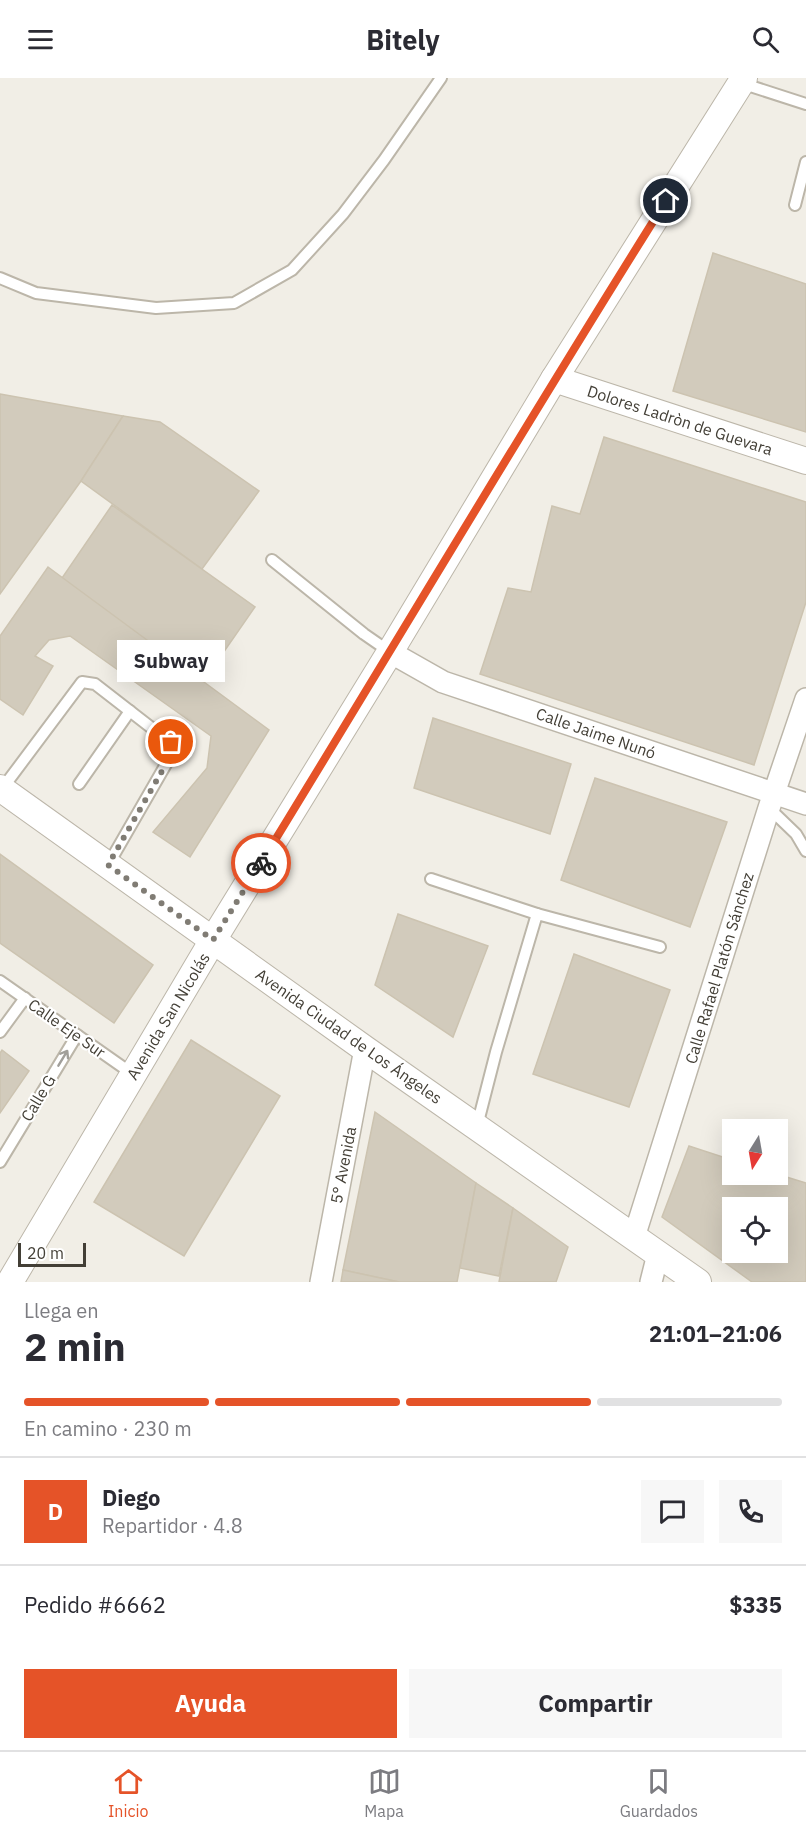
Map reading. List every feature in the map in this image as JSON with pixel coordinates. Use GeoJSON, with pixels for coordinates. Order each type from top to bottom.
{"type":"FeatureCollection","features":[{"type":"Feature","properties":{"kind":"street","name":"Avenida San Nicolás"},"geometry":{"type":"LineString","coordinates":[[10,1282],[213,940],[554,379],[743,80]]}},
{"type":"Feature","properties":{"kind":"street","name":"Dolores Ladròn de Guevara"},"geometry":{"type":"LineString","coordinates":[[554,379],[806,461]]}},
{"type":"Feature","properties":{"kind":"street","name":"Calle Jaime Nunó"},"geometry":{"type":"LineString","coordinates":[[390,652],[443,682],[772,801],[806,804]]}},
{"type":"Feature","properties":{"kind":"street","name":"Calle Rafael Platón Sánchez"},"geometry":{"type":"LineString","coordinates":[[634,1237],[806,699]]}},
{"type":"Feature","properties":{"kind":"street","name":"Avenida Ciudad de Los Ángeles"},"geometry":{"type":"LineString","coordinates":[[1,789],[365,1049],[698,1282]]}},
{"type":"Feature","properties":{"kind":"street","name":"5° Avenida"},"geometry":{"type":"LineString","coordinates":[[321,1282],[365,1049]]}},
{"type":"Feature","properties":{"kind":"street"},"geometry":{"type":"LineString","coordinates":[[651,1282],[658,1254]]}},
{"type":"Feature","properties":{"kind":"lane"},"geometry":{"type":"LineString","coordinates":[[0,278],[36,293],[156,308],[234,303],[292,270],[343,214],[441,78]]}},
{"type":"Feature","properties":{"kind":"lane"},"geometry":{"type":"LineString","coordinates":[[743,80],[806,104]]}},
{"type":"Feature","properties":{"kind":"lane"},"geometry":{"type":"LineString","coordinates":[[795,205],[806,162]]}},
{"type":"Feature","properties":{"kind":"lane"},"geometry":{"type":"LineString","coordinates":[[272,561],[390,652]]}},
{"type":"Feature","properties":{"kind":"lane"},"geometry":{"type":"LineString","coordinates":[[1,789],[81,682],[94,684],[171,742],[169,759],[108,865]]}},
{"type":"Feature","properties":{"kind":"lane"},"geometry":{"type":"LineString","coordinates":[[79,784],[130,711]]}},
{"type":"Feature","properties":{"kind":"lane"},"geometry":{"type":"LineString","coordinates":[[772,801],[806,851]]}},
{"type":"Feature","properties":{"kind":"lane"},"geometry":{"type":"LineString","coordinates":[[431,879],[537,914],[660,947]]}},
{"type":"Feature","properties":{"kind":"lane"},"geometry":{"type":"LineString","coordinates":[[477,1126],[496,1052],[537,914]]}},
{"type":"Feature","properties":{"kind":"lane","name":"Calle Eje Sur"},"geometry":{"type":"LineString","coordinates":[[0,981],[134,1075]]}},
{"type":"Feature","properties":{"kind":"lane"},"geometry":{"type":"LineString","coordinates":[[0,1032],[25,998]]}},
{"type":"Feature","properties":{"kind":"lane","name":"Calle G"},"geometry":{"type":"LineString","coordinates":[[0,1162],[76,1035]]}},
{"type":"Feature","properties":{"kind":"building"},"geometry":{"type":"Polygon","coordinates":[[[713,253],[806,284],[806,432],[673,391],[713,253]]]}},
{"type":"Feature","properties":{"kind":"building"},"geometry":{"type":"Polygon","coordinates":[[[0,394],[123,416],[81,481],[0,594],[0,394]]]}},
{"type":"Feature","properties":{"kind":"building"},"geometry":{"type":"Polygon","coordinates":[[[123,416],[160,422],[259,491],[202,569],[81,481],[123,416]]]}},
{"type":"Feature","properties":{"kind":"building"},"geometry":{"type":"Polygon","coordinates":[[[604,437],[806,502],[806,602],[754,765],[480,674],[508,588],[531,592],[552,506],[580,514],[604,437]]]}},
{"type":"Feature","properties":{"kind":"building"},"geometry":{"type":"Polygon","coordinates":[[[112,505],[255,607],[203,682],[62,578],[112,505]]]}},
{"type":"Feature","properties":{"kind":"building"},"geometry":{"type":"Polygon","coordinates":[[[48,567],[269,730],[190,857],[153,832],[207,768],[211,736],[70,636],[49,640],[35,656],[53,666],[23,715],[0,699],[0,636],[48,567]]]}},
{"type":"Feature","properties":{"kind":"building"},"geometry":{"type":"Polygon","coordinates":[[[433,718],[571,764],[550,834],[414,788],[433,718]]]}},
{"type":"Feature","properties":{"kind":"building"},"geometry":{"type":"Polygon","coordinates":[[[595,778],[727,822],[690,927],[561,880],[595,778]]]}},
{"type":"Feature","properties":{"kind":"building"},"geometry":{"type":"Polygon","coordinates":[[[0,854],[153,965],[114,1023],[0,943],[0,854]]]}},
{"type":"Feature","properties":{"kind":"building"},"geometry":{"type":"Polygon","coordinates":[[[398,914],[488,946],[453,1037],[375,985],[398,914]]]}},
{"type":"Feature","properties":{"kind":"building"},"geometry":{"type":"Polygon","coordinates":[[[574,954],[670,990],[629,1107],[533,1074],[574,954]]]}},
{"type":"Feature","properties":{"kind":"building"},"geometry":{"type":"Polygon","coordinates":[[[191,1040],[280,1096],[184,1256],[94,1202],[191,1040]]]}},
{"type":"Feature","properties":{"kind":"building"},"geometry":{"type":"Polygon","coordinates":[[[2,1050],[29,1071],[0,1113],[0,1053],[2,1050]]]}},
{"type":"Feature","properties":{"kind":"building"},"geometry":{"type":"Polygon","coordinates":[[[375,1112],[476,1183],[457,1282],[399,1282],[343,1270],[375,1112]]]}},
{"type":"Feature","properties":{"kind":"building"},"geometry":{"type":"Polygon","coordinates":[[[689,1146],[722,1157],[722,1185],[788,1185],[788,1177],[806,1183],[806,1282],[752,1282],[726,1263],[788,1263],[788,1197],[722,1197],[722,1260],[662,1217],[689,1146]]]}},
{"type":"Feature","properties":{"kind":"building"},"geometry":{"type":"Polygon","coordinates":[[[476,1183],[513,1208],[499,1276],[460,1268],[476,1183]]]}},
{"type":"Feature","properties":{"kind":"building"},"geometry":{"type":"Polygon","coordinates":[[[513,1208],[568,1247],[556,1282],[499,1282],[513,1208]]]}},
{"type":"Feature","properties":{"kind":"building"},"geometry":{"type":"Polygon","coordinates":[[[343,1270],[399,1282],[341,1282],[343,1270]]]}},
{"type":"Feature","properties":{"kind":"way so far"},"geometry":{"type":"LineString","coordinates":[[171,742],[169,759],[108,865],[213,940],[261,863]]}},
{"type":"Feature","properties":{"kind":"place","name":"Subway"},"geometry":{"type":"Point","coordinates":[171,742]}},
{"type":"Feature","properties":{"kind":"route"},"geometry":{"type":"LineString","coordinates":[[261,863],[554,379],[666,201]]}}]}
